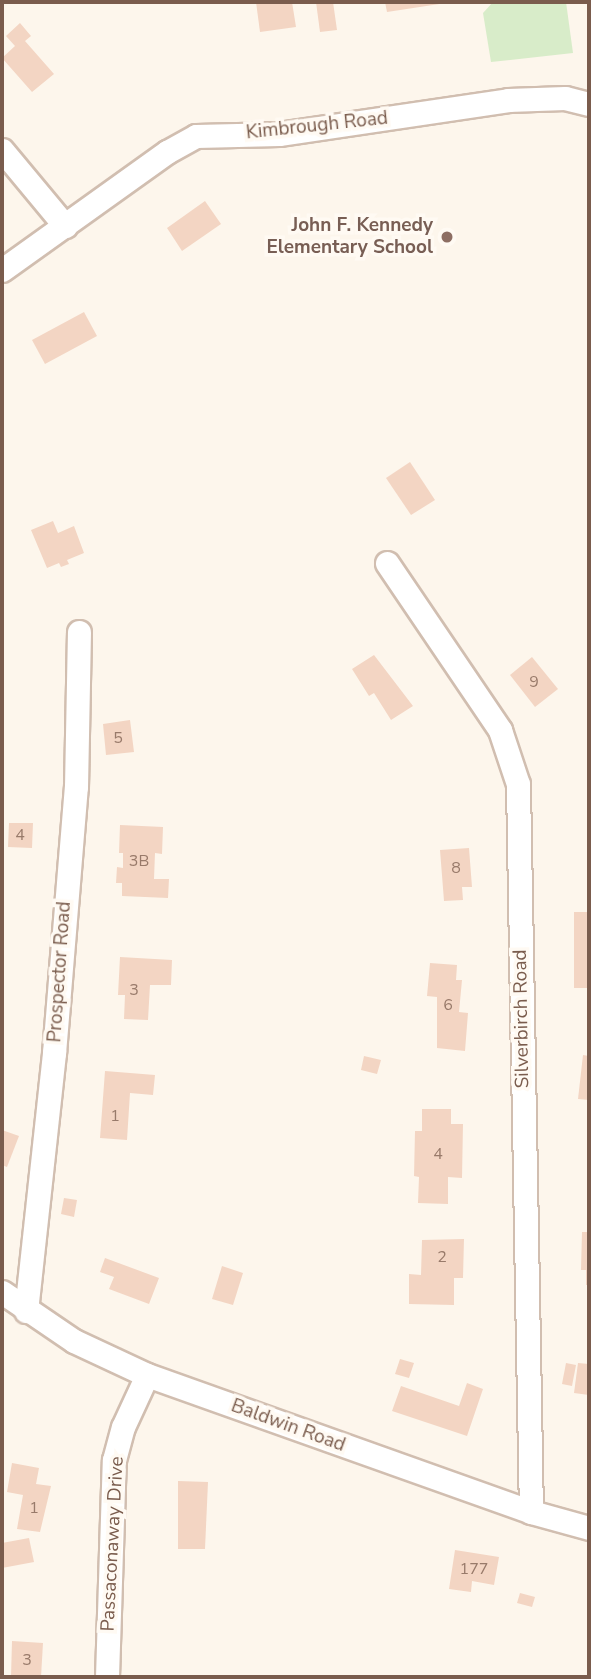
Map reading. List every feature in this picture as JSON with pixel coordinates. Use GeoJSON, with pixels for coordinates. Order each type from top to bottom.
{"type":"FeatureCollection","features":[{"type":"Feature","properties":{"kind":"street","name":"Kimbrough Road"},"geometry":{"type":"LineString","coordinates":[[2,270],[167,152],[196,136],[278,134],[508,100],[565,98],[589,104]]}},
{"type":"Feature","properties":{"kind":"street"},"geometry":{"type":"LineString","coordinates":[[2,150],[65,226]]}},
{"type":"Feature","properties":{"kind":"street","name":"Silverbirch Road"},"geometry":{"type":"LineString","coordinates":[[387,563],[500,730],[517,783],[531,1512]]}},
{"type":"Feature","properties":{"kind":"street","name":"Prospector Road"},"geometry":{"type":"LineString","coordinates":[[26,1311],[54,1053],[76,787],[79,632]]}},
{"type":"Feature","properties":{"kind":"street","name":"Baldwin Road"},"geometry":{"type":"LineString","coordinates":[[2,1292],[26,1311],[74,1341],[147,1375],[531,1512],[589,1528]]}},
{"type":"Feature","properties":{"kind":"street","name":"Passaconaway Drive"},"geometry":{"type":"LineString","coordinates":[[107,1677],[113,1469],[123,1427],[147,1375]]}},
{"type":"Feature","properties":{"kind":"green space"},"geometry":{"type":"Polygon","coordinates":[[[493,2],[566,2],[573,53],[491,62],[483,13],[493,2]]]}},
{"type":"Feature","properties":{"kind":"building"},"geometry":{"type":"Polygon","coordinates":[[[256,2],[292,2],[296,27],[260,32],[256,2]]]}},
{"type":"Feature","properties":{"kind":"building"},"geometry":{"type":"Polygon","coordinates":[[[316,2],[333,2],[337,30],[320,32],[316,2]]]}},
{"type":"Feature","properties":{"kind":"building"},"geometry":{"type":"Polygon","coordinates":[[[385,2],[446,2],[446,3],[387,12],[385,2]]]}},
{"type":"Feature","properties":{"kind":"building"},"geometry":{"type":"Polygon","coordinates":[[[20,23],[31,36],[25,41],[54,74],[32,92],[2,58],[15,46],[6,36],[20,23]]]}},
{"type":"Feature","properties":{"kind":"building"},"geometry":{"type":"Polygon","coordinates":[[[205,201],[221,224],[182,251],[167,228],[205,201]]]}},
{"type":"Feature","properties":{"kind":"building"},"geometry":{"type":"Polygon","coordinates":[[[84,312],[97,336],[45,364],[32,340],[84,312]]]}},
{"type":"Feature","properties":{"kind":"building"},"geometry":{"type":"Polygon","coordinates":[[[410,462],[435,500],[411,515],[386,478],[410,462]]]}},
{"type":"Feature","properties":{"kind":"building"},"geometry":{"type":"Polygon","coordinates":[[[53,521],[58,533],[74,526],[84,553],[67,560],[69,564],[61,567],[59,563],[47,568],[31,530],[53,521]]]}},
{"type":"Feature","properties":{"kind":"building"},"geometry":{"type":"Polygon","coordinates":[[[374,655],[413,706],[391,720],[374,693],[369,696],[352,669],[374,655]]]}},
{"type":"Feature","properties":{"kind":"building"},"geometry":{"type":"Polygon","coordinates":[[[532,657],[558,689],[535,707],[510,675],[532,657]]]}},
{"type":"Feature","properties":{"kind":"building"},"geometry":{"type":"Polygon","coordinates":[[[130,720],[134,752],[106,755],[103,724],[130,720]]]}},
{"type":"Feature","properties":{"kind":"building"},"geometry":{"type":"Polygon","coordinates":[[[9,823],[33,823],[32,848],[8,847],[9,823]]]}},
{"type":"Feature","properties":{"kind":"building"},"geometry":{"type":"Polygon","coordinates":[[[120,825],[163,827],[162,854],[155,853],[154,879],[169,879],[168,898],[122,896],[122,883],[116,883],[117,867],[123,868],[123,853],[119,853],[120,825]]]}},
{"type":"Feature","properties":{"kind":"building"},"geometry":{"type":"Polygon","coordinates":[[[469,848],[472,887],[462,887],[463,900],[444,901],[440,850],[469,848]]]}},
{"type":"Feature","properties":{"kind":"building"},"geometry":{"type":"Polygon","coordinates":[[[574,912],[589,912],[589,988],[574,988],[574,912]]]}},
{"type":"Feature","properties":{"kind":"building"},"geometry":{"type":"Polygon","coordinates":[[[120,957],[172,960],[171,985],[150,985],[148,1020],[124,1019],[125,995],[118,995],[120,957]]]}},
{"type":"Feature","properties":{"kind":"building"},"geometry":{"type":"Polygon","coordinates":[[[430,963],[457,965],[456,980],[462,980],[459,1012],[468,1013],[465,1051],[437,1048],[437,997],[427,996],[430,963]]]}},
{"type":"Feature","properties":{"kind":"building"},"geometry":{"type":"Polygon","coordinates":[[[583,1055],[589,1056],[589,1100],[578,1099],[583,1055]]]}},
{"type":"Feature","properties":{"kind":"building"},"geometry":{"type":"Polygon","coordinates":[[[364,1056],[381,1060],[377,1074],[361,1070],[364,1056]]]}},
{"type":"Feature","properties":{"kind":"building"},"geometry":{"type":"Polygon","coordinates":[[[105,1071],[155,1075],[153,1095],[130,1093],[127,1140],[100,1138],[105,1071]]]}},
{"type":"Feature","properties":{"kind":"building"},"geometry":{"type":"Polygon","coordinates":[[[422,1109],[451,1109],[451,1124],[463,1124],[462,1178],[448,1177],[448,1204],[418,1203],[419,1177],[414,1176],[415,1131],[422,1131],[422,1109]]]}},
{"type":"Feature","properties":{"kind":"building"},"geometry":{"type":"Polygon","coordinates":[[[2,1130],[19,1136],[7,1167],[2,1165],[2,1130]]]}},
{"type":"Feature","properties":{"kind":"building"},"geometry":{"type":"Polygon","coordinates":[[[64,1198],[77,1200],[74,1217],[61,1214],[64,1198]]]}},
{"type":"Feature","properties":{"kind":"building"},"geometry":{"type":"Polygon","coordinates":[[[582,1232],[589,1232],[589,1285],[586,1285],[586,1270],[581,1270],[582,1232]]]}},
{"type":"Feature","properties":{"kind":"building"},"geometry":{"type":"Polygon","coordinates":[[[464,1239],[463,1278],[454,1278],[454,1305],[409,1304],[409,1274],[421,1275],[422,1240],[464,1239]]]}},
{"type":"Feature","properties":{"kind":"building"},"geometry":{"type":"Polygon","coordinates":[[[105,1258],[159,1278],[149,1304],[109,1289],[114,1277],[100,1272],[105,1258]]]}},
{"type":"Feature","properties":{"kind":"building"},"geometry":{"type":"Polygon","coordinates":[[[222,1266],[243,1273],[233,1305],[212,1299],[222,1266]]]}},
{"type":"Feature","properties":{"kind":"building"},"geometry":{"type":"Polygon","coordinates":[[[400,1359],[414,1363],[409,1378],[395,1374],[400,1359]]]}},
{"type":"Feature","properties":{"kind":"building"},"geometry":{"type":"Polygon","coordinates":[[[566,1363],[576,1365],[572,1386],[562,1384],[566,1363]]]}},
{"type":"Feature","properties":{"kind":"building"},"geometry":{"type":"Polygon","coordinates":[[[578,1363],[589,1364],[589,1395],[574,1393],[578,1363]]]}},
{"type":"Feature","properties":{"kind":"building"},"geometry":{"type":"Polygon","coordinates":[[[467,1383],[483,1389],[467,1436],[392,1411],[401,1386],[459,1406],[467,1383]]]}},
{"type":"Feature","properties":{"kind":"building"},"geometry":{"type":"Polygon","coordinates":[[[12,1463],[39,1468],[36,1484],[51,1486],[40,1532],[17,1529],[23,1495],[7,1492],[12,1463]]]}},
{"type":"Feature","properties":{"kind":"building"},"geometry":{"type":"Polygon","coordinates":[[[178,1481],[208,1482],[205,1549],[178,1549],[178,1481]]]}},
{"type":"Feature","properties":{"kind":"building"},"geometry":{"type":"Polygon","coordinates":[[[29,1538],[34,1562],[2,1568],[2,1543],[29,1538]]]}},
{"type":"Feature","properties":{"kind":"building"},"geometry":{"type":"Polygon","coordinates":[[[455,1550],[499,1557],[494,1585],[472,1581],[471,1592],[449,1589],[455,1550]]]}},
{"type":"Feature","properties":{"kind":"building"},"geometry":{"type":"Polygon","coordinates":[[[520,1593],[535,1597],[532,1607],[517,1603],[520,1593]]]}},
{"type":"Feature","properties":{"kind":"building"},"geometry":{"type":"Polygon","coordinates":[[[12,1641],[43,1643],[41,1677],[11,1677],[12,1641]]]}},
{"type":"Feature","properties":{"kind":"place","name":"John F. Kennedy Elementary School"},"geometry":{"type":"Point","coordinates":[447,237]}}]}
